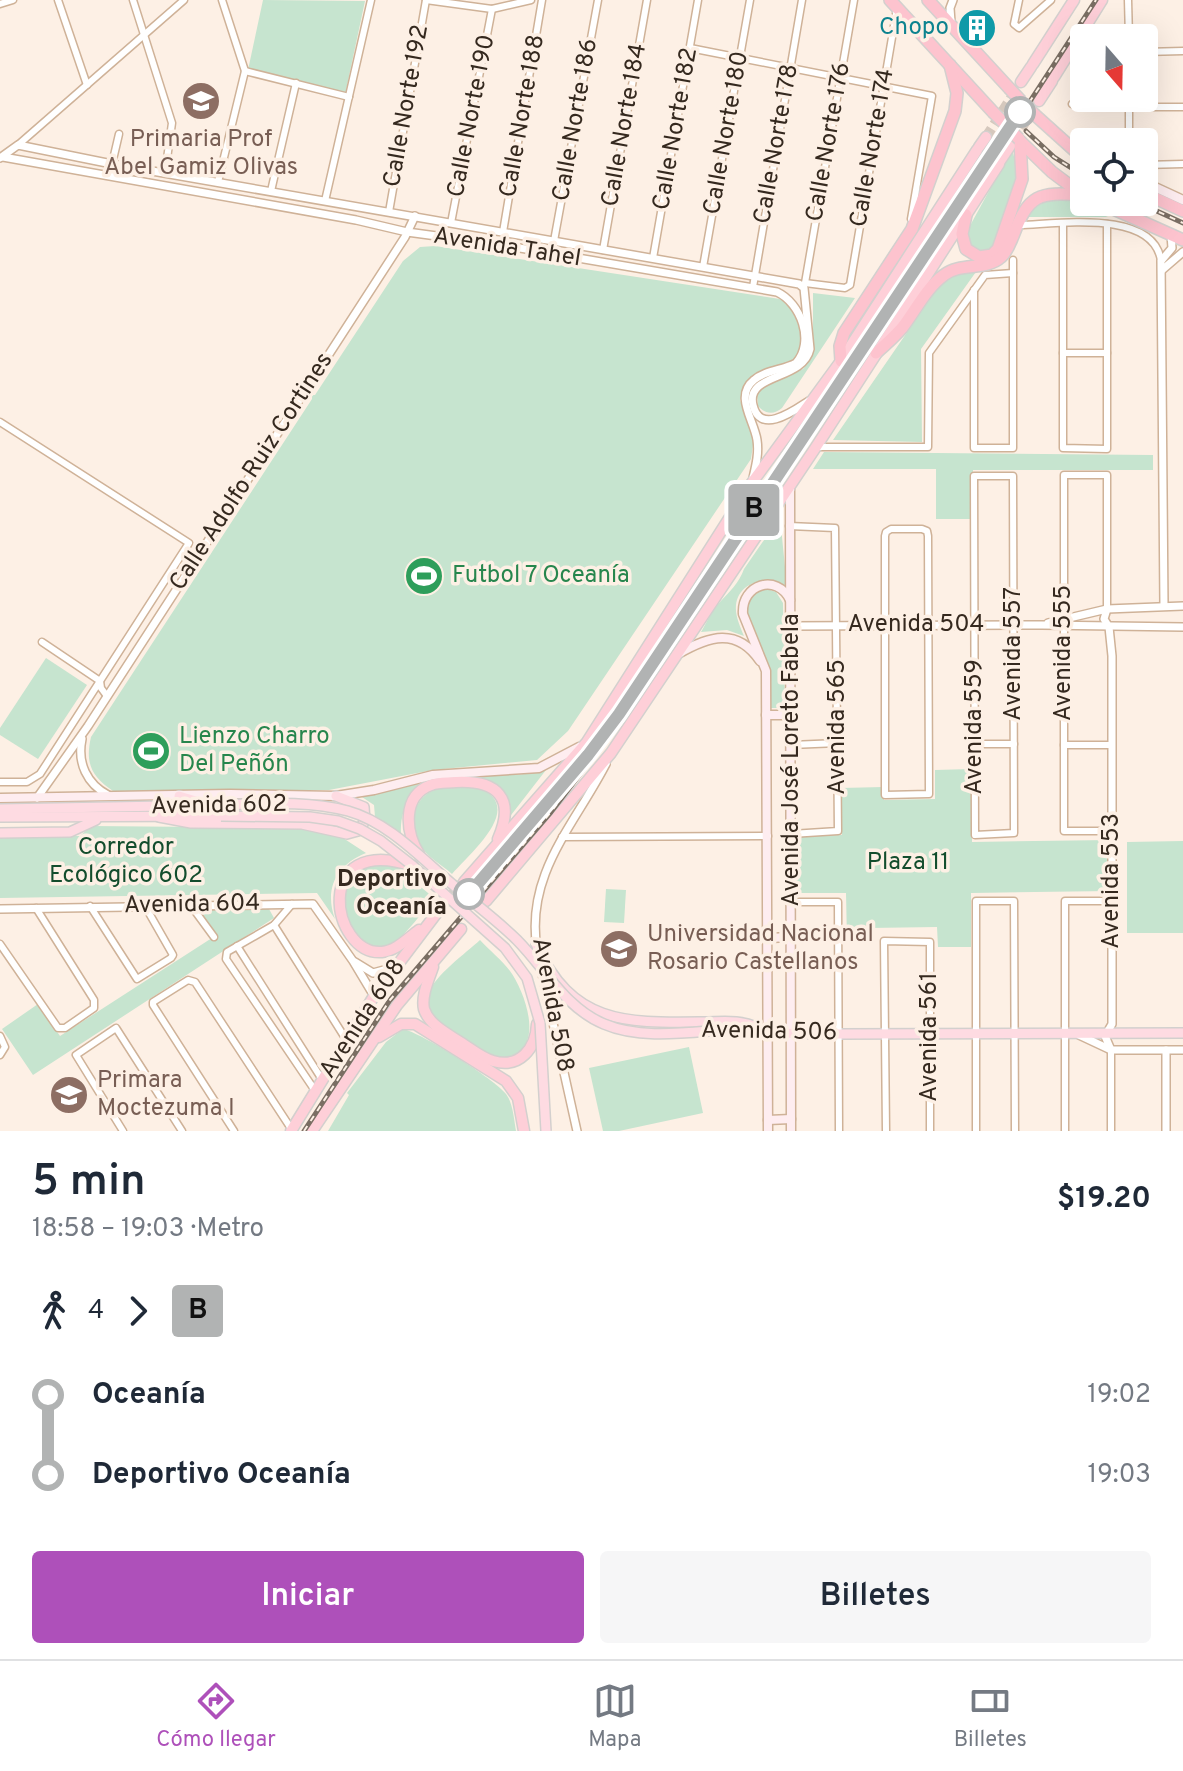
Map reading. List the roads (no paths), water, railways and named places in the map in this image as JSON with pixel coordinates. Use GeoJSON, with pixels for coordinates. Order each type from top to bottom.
{"type":"FeatureCollection","features":[{"type":"Feature","properties":{"kind":"highway"},"geometry":{"type":"LineString","coordinates":[[928,0],[1029,109],[1070,146]]}},
{"type":"Feature","properties":{"kind":"highway"},"geometry":{"type":"LineString","coordinates":[[1021,82],[1074,0]]}},
{"type":"Feature","properties":{"kind":"highway"},"geometry":{"type":"LineString","coordinates":[[1039,101],[1102,0]]}},
{"type":"Feature","properties":{"kind":"highway"},"geometry":{"type":"LineString","coordinates":[[894,4],[1014,137],[1070,185]]}},
{"type":"Feature","properties":{"kind":"highway"},"geometry":{"type":"LineString","coordinates":[[841,361],[840,346],[844,333],[916,220],[955,111],[957,93],[950,65]]}},
{"type":"Feature","properties":{"kind":"highway"},"geometry":{"type":"LineString","coordinates":[[486,901],[611,753],[816,447],[1014,137]]}},
{"type":"Feature","properties":{"kind":"highway"},"geometry":{"type":"LineString","coordinates":[[966,215],[962,238],[966,249],[979,257],[995,253],[1021,183],[1014,137]]}},
{"type":"Feature","properties":{"kind":"highway"},"geometry":{"type":"LineString","coordinates":[[464,882],[587,742],[751,484],[841,361],[981,145]]}},
{"type":"Feature","properties":{"kind":"highway"},"geometry":{"type":"LineString","coordinates":[[876,353],[892,339],[941,276],[956,268],[988,264],[1000,258],[1008,248],[1022,212],[1030,203],[1049,194],[1070,195]]}},
{"type":"Feature","properties":{"kind":"highway"},"geometry":{"type":"LineString","coordinates":[[1158,199],[1183,211]]}},
{"type":"Feature","properties":{"kind":"highway"},"geometry":{"type":"LineString","coordinates":[[1129,216],[1183,240]]}},
{"type":"Feature","properties":{"kind":"highway"},"geometry":{"type":"LineString","coordinates":[[427,924],[392,949],[372,951],[358,942],[346,926],[338,904],[341,885],[362,863],[382,858],[417,862],[410,836],[409,811],[418,794],[429,785],[458,782],[485,783],[493,787],[501,798],[505,812],[504,822],[491,851]]}},
{"type":"Feature","properties":{"kind":"highway","name":"Avenida 608"},"geometry":{"type":"LineString","coordinates":[[292,1130],[374,996],[439,910]]}},
{"type":"Feature","properties":{"kind":"highway","name":"Avenida 608"},"geometry":{"type":"LineString","coordinates":[[312,1131],[368,1046],[461,929]]}},
{"type":"Feature","properties":{"kind":"highway"},"geometry":{"type":"LineString","coordinates":[[436,959],[425,993],[424,1007],[428,1017],[436,1026],[492,1061],[510,1062],[524,1057],[533,1047],[538,1014]]}},
{"type":"Feature","properties":{"kind":"highway"},"geometry":{"type":"LineString","coordinates":[[368,1046],[391,1027],[415,1024],[506,1081],[518,1098],[524,1131]]}},
{"type":"Feature","properties":{"kind":"main road"},"geometry":{"type":"LineString","coordinates":[[1158,188],[1183,200]]}},
{"type":"Feature","properties":{"kind":"main road","name":"Avenida José Loreto Fabela"},"geometry":{"type":"LineString","coordinates":[[790,485],[791,1131]]}},
{"type":"Feature","properties":{"kind":"main road"},"geometry":{"type":"LineString","coordinates":[[766,671],[743,614],[744,598],[756,586],[772,584],[787,594],[792,605]]}},
{"type":"Feature","properties":{"kind":"main road"},"geometry":{"type":"LineString","coordinates":[[674,656],[698,643],[724,638],[738,640],[749,648],[766,671]]}},
{"type":"Feature","properties":{"kind":"main road","name":"Avenida José Loreto Fabela"},"geometry":{"type":"LineString","coordinates":[[766,671],[768,1131]]}},
{"type":"Feature","properties":{"kind":"main road"},"geometry":{"type":"LineString","coordinates":[[766,715],[791,715]]}},
{"type":"Feature","properties":{"kind":"main road"},"geometry":{"type":"LineString","coordinates":[[0,798],[336,796],[433,775],[539,768],[587,742]]}},
{"type":"Feature","properties":{"kind":"main road"},"geometry":{"type":"LineString","coordinates":[[175,796],[207,804]]}},
{"type":"Feature","properties":{"kind":"main road"},"geometry":{"type":"LineString","coordinates":[[157,812],[175,796]]}},
{"type":"Feature","properties":{"kind":"main road"},"geometry":{"type":"LineString","coordinates":[[157,812],[191,823],[302,824],[347,834],[358,831],[365,821],[364,807],[336,796]]}},
{"type":"Feature","properties":{"kind":"main road","name":"Avenida 602"},"geometry":{"type":"LineString","coordinates":[[0,819],[108,817],[207,804],[220,810]]}},
{"type":"Feature","properties":{"kind":"main road","name":"Avenida 602"},"geometry":{"type":"LineString","coordinates":[[0,809],[220,810],[310,817],[338,821],[371,834],[417,862]]}},
{"type":"Feature","properties":{"kind":"main road"},"geometry":{"type":"LineString","coordinates":[[0,819],[46,823],[108,817]]}},
{"type":"Feature","properties":{"kind":"main road"},"geometry":{"type":"LineString","coordinates":[[0,833],[70,832],[96,820]]}},
{"type":"Feature","properties":{"kind":"main road","name":"Avenida 508"},"geometry":{"type":"LineString","coordinates":[[417,862],[505,948],[527,978],[543,1045],[546,1131]]}},
{"type":"Feature","properties":{"kind":"main road","name":"Avenida 506"},"geometry":{"type":"LineString","coordinates":[[417,862],[518,941],[582,1012],[604,1024],[629,1031],[1183,1033]]}},
{"type":"Feature","properties":{"kind":"main road"},"geometry":{"type":"LineString","coordinates":[[768,938],[791,937]]}},
{"type":"Feature","properties":{"kind":"main road"},"geometry":{"type":"LineString","coordinates":[[536,944],[545,964],[571,995],[605,1015],[638,1023],[747,1023],[769,1033]]}},
{"type":"Feature","properties":{"kind":"main road"},"geometry":{"type":"LineString","coordinates":[[768,1120],[791,1119]]}},
{"type":"Feature","properties":{"kind":"street"},"geometry":{"type":"LineString","coordinates":[[0,4],[13,0]]}},
{"type":"Feature","properties":{"kind":"street"},"geometry":{"type":"LineString","coordinates":[[58,0],[87,85]]}},
{"type":"Feature","properties":{"kind":"street"},"geometry":{"type":"LineString","coordinates":[[133,0],[172,123],[165,173]]}},
{"type":"Feature","properties":{"kind":"street"},"geometry":{"type":"LineString","coordinates":[[1,158],[184,0]]}},
{"type":"Feature","properties":{"kind":"street"},"geometry":{"type":"LineString","coordinates":[[218,182],[245,71],[222,0]]}},
{"type":"Feature","properties":{"kind":"street"},"geometry":{"type":"LineString","coordinates":[[325,201],[371,0]]}},
{"type":"Feature","properties":{"kind":"street"},"geometry":{"type":"LineString","coordinates":[[426,0],[492,9],[531,0]]}},
{"type":"Feature","properties":{"kind":"street","name":"Calle Norte 192"},"geometry":{"type":"LineString","coordinates":[[389,212],[426,0]]}},
{"type":"Feature","properties":{"kind":"street","name":"Calle Norte 188"},"geometry":{"type":"LineString","coordinates":[[503,232],[542,0]]}},
{"type":"Feature","properties":{"kind":"street","name":"Calle Norte 186"},"geometry":{"type":"LineString","coordinates":[[554,241],[598,0]]}},
{"type":"Feature","properties":{"kind":"street","name":"Calle Norte 184"},"geometry":{"type":"LineString","coordinates":[[603,250],[647,0]]}},
{"type":"Feature","properties":{"kind":"street","name":"Calle Norte 182"},"geometry":{"type":"LineString","coordinates":[[653,258],[698,0]]}},
{"type":"Feature","properties":{"kind":"street","name":"Calle Norte 180"},"geometry":{"type":"LineString","coordinates":[[703,267],[750,0]]}},
{"type":"Feature","properties":{"kind":"street","name":"Calle Norte 178"},"geometry":{"type":"LineString","coordinates":[[753,287],[802,0]]}},
{"type":"Feature","properties":{"kind":"street","name":"Calle Norte 176"},"geometry":{"type":"LineString","coordinates":[[804,284],[854,0]]}},
{"type":"Feature","properties":{"kind":"street"},"geometry":{"type":"LineString","coordinates":[[951,24],[953,0]]}},
{"type":"Feature","properties":{"kind":"street"},"geometry":{"type":"LineString","coordinates":[[1019,0],[1014,24],[1016,28],[1051,0]]}},
{"type":"Feature","properties":{"kind":"street"},"geometry":{"type":"LineString","coordinates":[[1128,0],[1129,24]]}},
{"type":"Feature","properties":{"kind":"street","name":"Calle Norte 174"},"geometry":{"type":"LineString","coordinates":[[848,288],[884,87],[894,4]]}},
{"type":"Feature","properties":{"kind":"street","name":"Calle Norte 190"},"geometry":{"type":"LineString","coordinates":[[451,223],[492,9]]}},
{"type":"Feature","properties":{"kind":"street"},"geometry":{"type":"LineString","coordinates":[[690,48],[932,96],[911,219]]}},
{"type":"Feature","properties":{"kind":"street"},"geometry":{"type":"LineString","coordinates":[[1158,52],[1183,51]]}},
{"type":"Feature","properties":{"kind":"street"},"geometry":{"type":"LineString","coordinates":[[245,71],[349,97]]}},
{"type":"Feature","properties":{"kind":"street"},"geometry":{"type":"LineString","coordinates":[[271,191],[296,83]]}},
{"type":"Feature","properties":{"kind":"street"},"geometry":{"type":"LineString","coordinates":[[1158,107],[1183,107]]}},
{"type":"Feature","properties":{"kind":"street"},"geometry":{"type":"LineString","coordinates":[[112,164],[119,134]]}},
{"type":"Feature","properties":{"kind":"street","name":"Avenida Tahel"},"geometry":{"type":"LineString","coordinates":[[18,145],[603,250],[804,284],[848,288]]}},
{"type":"Feature","properties":{"kind":"street","name":"Avenida Tahel"},"geometry":{"type":"LineString","coordinates":[[1,158],[356,220],[407,232],[777,292],[793,303],[802,321],[804,349],[796,363],[753,380],[745,394],[758,453],[751,484]]}},
{"type":"Feature","properties":{"kind":"street"},"geometry":{"type":"LineString","coordinates":[[1158,165],[1183,164]]}},
{"type":"Feature","properties":{"kind":"street","name":"Calle Adolfo Ruiz Cortines"},"geometry":{"type":"LineString","coordinates":[[37,798],[88,726],[415,216]]}},
{"type":"Feature","properties":{"kind":"street"},"geometry":{"type":"LineString","coordinates":[[1063,224],[1063,448],[1107,449],[1107,224]]}},
{"type":"Feature","properties":{"kind":"street"},"geometry":{"type":"LineString","coordinates":[[1020,225],[1126,226],[1149,236],[1159,247],[1162,270],[1164,606]]}},
{"type":"Feature","properties":{"kind":"street"},"geometry":{"type":"LineString","coordinates":[[1161,261],[1172,248],[1171,235]]}},
{"type":"Feature","properties":{"kind":"street"},"geometry":{"type":"LineString","coordinates":[[1162,270],[1183,252]]}},
{"type":"Feature","properties":{"kind":"street"},"geometry":{"type":"LineString","coordinates":[[974,290],[974,448],[1013,448],[1013,260]]}},
{"type":"Feature","properties":{"kind":"street"},"geometry":{"type":"LineString","coordinates":[[816,447],[928,447],[929,352],[987,274],[1013,273]]}},
{"type":"Feature","properties":{"kind":"street"},"geometry":{"type":"LineString","coordinates":[[804,284],[808,357],[799,368],[759,385],[754,390],[752,402],[757,414],[776,420],[815,398]]}},
{"type":"Feature","properties":{"kind":"street"},"geometry":{"type":"LineString","coordinates":[[1063,353],[1107,353]]}},
{"type":"Feature","properties":{"kind":"street"},"geometry":{"type":"LineString","coordinates":[[0,422],[189,543],[36,779],[0,782]]}},
{"type":"Feature","properties":{"kind":"street","name":"Avenida 555"},"geometry":{"type":"LineString","coordinates":[[1107,609],[1107,475],[1064,475],[1064,831],[1112,831]]}},
{"type":"Feature","properties":{"kind":"street","name":"Avenida 559"},"geometry":{"type":"LineString","coordinates":[[975,835],[974,476],[1013,476]]}},
{"type":"Feature","properties":{"kind":"street","name":"Avenida 557"},"geometry":{"type":"LineString","coordinates":[[975,835],[1014,833],[1013,476]]}},
{"type":"Feature","properties":{"kind":"street","name":"Avenida 565"},"geometry":{"type":"LineString","coordinates":[[789,526],[835,528],[838,625],[838,831],[791,834]]}},
{"type":"Feature","properties":{"kind":"street"},"geometry":{"type":"LineString","coordinates":[[891,529],[927,531],[929,794],[885,795],[885,625],[886,532],[891,529]]}},
{"type":"Feature","properties":{"kind":"street","name":"Avenida 504"},"geometry":{"type":"LineString","coordinates":[[1064,623],[1107,609],[1183,606]]}},
{"type":"Feature","properties":{"kind":"street","name":"Avenida 553"},"geometry":{"type":"LineString","coordinates":[[1107,609],[1104,619],[1109,627],[1112,656],[1112,1024],[1105,1040],[1111,1050],[1111,1131]]}},
{"type":"Feature","properties":{"kind":"street","name":"Avenida 504"},"geometry":{"type":"LineString","coordinates":[[791,626],[1064,623],[1109,627],[1183,627]]}},
{"type":"Feature","properties":{"kind":"street"},"geometry":{"type":"LineString","coordinates":[[42,642],[100,681],[107,696]]}},
{"type":"Feature","properties":{"kind":"street"},"geometry":{"type":"LineString","coordinates":[[100,681],[107,678],[117,680]]}},
{"type":"Feature","properties":{"kind":"street","name":"Calle Adolfo Ruiz Cortines"},"geometry":{"type":"LineString","coordinates":[[88,726],[81,744],[84,769],[93,785],[114,798]]}},
{"type":"Feature","properties":{"kind":"street"},"geometry":{"type":"LineString","coordinates":[[791,745],[838,743]]}},
{"type":"Feature","properties":{"kind":"street"},"geometry":{"type":"LineString","coordinates":[[975,744],[1014,744]]}},
{"type":"Feature","properties":{"kind":"street"},"geometry":{"type":"LineString","coordinates":[[1064,745],[1112,745]]}},
{"type":"Feature","properties":{"kind":"street","name":"Avenida 508"},"geometry":{"type":"LineString","coordinates":[[577,1131],[536,944],[536,917],[541,882],[562,837],[585,804],[611,753]]}},
{"type":"Feature","properties":{"kind":"street"},"geometry":{"type":"LineString","coordinates":[[562,837],[768,836]]}},
{"type":"Feature","properties":{"kind":"street"},"geometry":{"type":"LineString","coordinates":[[976,1131],[976,901],[1014,901],[1015,1131]]}},
{"type":"Feature","properties":{"kind":"street"},"geometry":{"type":"LineString","coordinates":[[1065,1131],[1069,1033],[1065,901],[1112,901]]}},
{"type":"Feature","properties":{"kind":"street"},"geometry":{"type":"LineString","coordinates":[[791,902],[838,902],[839,1131]]}},
{"type":"Feature","properties":{"kind":"street"},"geometry":{"type":"LineString","coordinates":[[292,904],[274,925],[225,955],[316,1092]]}},
{"type":"Feature","properties":{"kind":"street","name":"Avenida 604"},"geometry":{"type":"LineString","coordinates":[[0,909],[313,904],[374,996]]}},
{"type":"Feature","properties":{"kind":"street"},"geometry":{"type":"LineString","coordinates":[[90,906],[137,979],[173,955],[145,906]]}},
{"type":"Feature","properties":{"kind":"street"},"geometry":{"type":"LineString","coordinates":[[192,907],[214,937]]}},
{"type":"Feature","properties":{"kind":"street"},"geometry":{"type":"LineString","coordinates":[[0,944],[60,1030],[95,1006],[36,908]]}},
{"type":"Feature","properties":{"kind":"street"},"geometry":{"type":"LineString","coordinates":[[274,925],[347,1041]]}},
{"type":"Feature","properties":{"kind":"street","name":"Avenida 561"},"geometry":{"type":"LineString","coordinates":[[886,1034],[884,941],[930,942],[930,1131]]}},
{"type":"Feature","properties":{"kind":"street"},"geometry":{"type":"LineString","coordinates":[[237,946],[323,1081]]}},
{"type":"Feature","properties":{"kind":"street"},"geometry":{"type":"LineString","coordinates":[[353,961],[373,973],[395,966]]}},
{"type":"Feature","properties":{"kind":"street"},"geometry":{"type":"LineString","coordinates":[[234,1131],[152,1003],[191,980],[292,1130]]}},
{"type":"Feature","properties":{"kind":"street"},"geometry":{"type":"LineString","coordinates":[[123,1131],[76,1055],[116,1028],[182,1131]]}},
{"type":"Feature","properties":{"kind":"street"},"geometry":{"type":"LineString","coordinates":[[1069,1033],[1111,1050],[1183,1050]]}},
{"type":"Feature","properties":{"kind":"street"},"geometry":{"type":"LineString","coordinates":[[886,1034],[886,1131]]}},
{"type":"Feature","properties":{"kind":"street"},"geometry":{"type":"LineString","coordinates":[[0,1036],[3,1052]]}},
{"type":"Feature","properties":{"kind":"street"},"geometry":{"type":"LineString","coordinates":[[1166,1050],[1166,1131]]}},
{"type":"Feature","properties":{"kind":"tunnel"},"geometry":{"type":"LineString","coordinates":[[986,137],[1018,87]]}},
{"type":"Feature","properties":{"kind":"tunnel"},"geometry":{"type":"LineString","coordinates":[[1013,141],[1039,101]]}},
{"type":"Feature","properties":{"kind":"tunnel"},"geometry":{"type":"LineString","coordinates":[[439,910],[462,883]]}},
{"type":"Feature","properties":{"kind":"railway"},"geometry":{"type":"LineString","coordinates":[[304,1131],[390,1000],[551,812],[610,735],[1096,0]]}},
{"type":"Feature","properties":{"kind":"railway"},"geometry":{"type":"LineString","coordinates":[[1026,131],[1070,167]]}},
{"type":"Feature","properties":{"kind":"railway"},"geometry":{"type":"LineString","coordinates":[[1158,212],[1183,223]]}},
{"type":"Feature","properties":{"kind":"metro line","name":"B"},"geometry":{"type":"LineString","coordinates":[[469,894],[588,755],[619,714],[1020,112]]}},
{"type":"Feature","properties":{"kind":"place","name":"Chopo"},"geometry":{"type":"Point","coordinates":[977,28]}},
{"type":"Feature","properties":{"kind":"place","name":"Primaria Prof Abel Gamiz Olivas"},"geometry":{"type":"Point","coordinates":[201,101]}},
{"type":"Feature","properties":{"kind":"place","name":"Futbol 7 Oceanía"},"geometry":{"type":"Point","coordinates":[424,576]}},
{"type":"Feature","properties":{"kind":"place","name":"Lienzo Charro Del Peñón"},"geometry":{"type":"Point","coordinates":[151,751]}},
{"type":"Feature","properties":{"kind":"place","name":"Deportivo Oceanía"},"geometry":{"type":"Point","coordinates":[469,894]}},
{"type":"Feature","properties":{"kind":"place","name":"Universidad Nacional Rosario Castellanos"},"geometry":{"type":"Point","coordinates":[619,949]}},
{"type":"Feature","properties":{"kind":"place","name":"Primara Moctezuma I"},"geometry":{"type":"Point","coordinates":[69,1095]}},
{"type":"Feature","properties":{"kind":"park label","name":"Corredor Ecológico 602"},"geometry":{"type":"Point","coordinates":[126,862]}},
{"type":"Feature","properties":{"kind":"park label","name":"Plaza 11"},"geometry":{"type":"Point","coordinates":[908,863]}}]}
